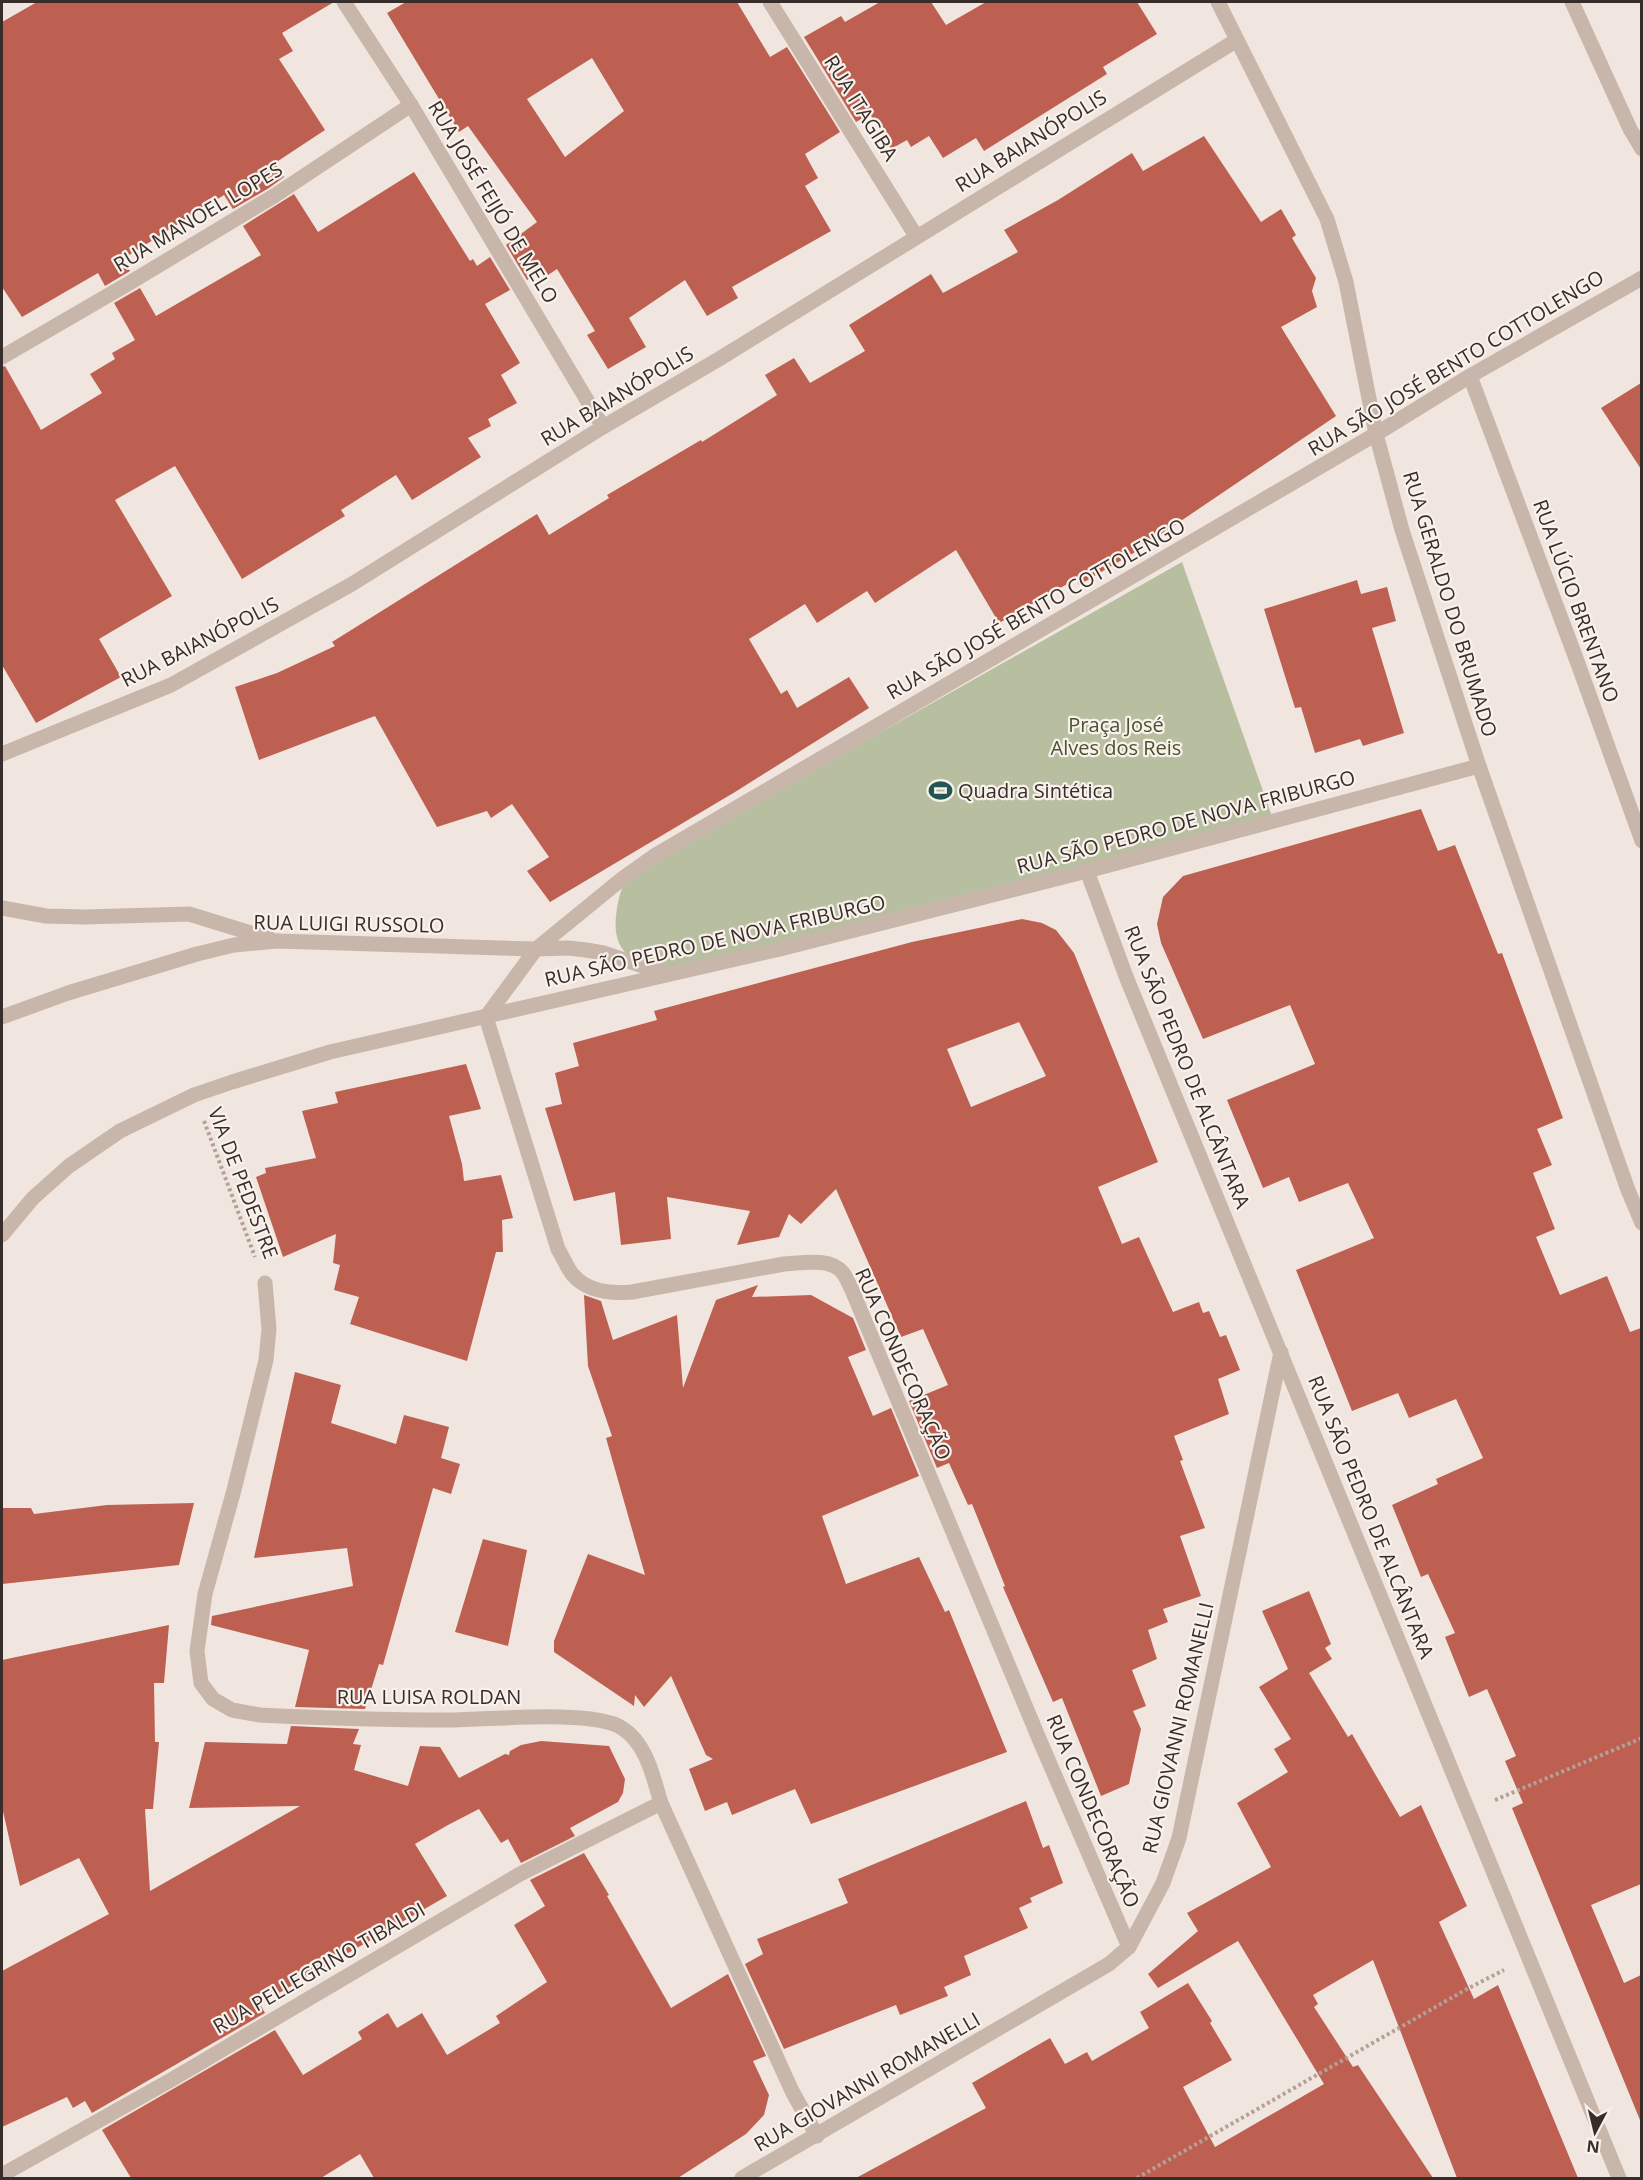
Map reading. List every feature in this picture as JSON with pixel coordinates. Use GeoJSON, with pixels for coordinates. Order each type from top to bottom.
{"type":"FeatureCollection","features":[{"type":"Feature","properties":{"kind":"street","name":"RUA JOSÉ FEIJÓ DE MELO"},"geometry":{"type":"LineString","coordinates":[[344,2],[411,105],[603,427]]}},
{"type":"Feature","properties":{"kind":"street","name":"RUA ITAGIBA"},"geometry":{"type":"LineString","coordinates":[[770,2],[916,236]]}},
{"type":"Feature","properties":{"kind":"street","name":"RUA GERALDO DO BRUMADO"},"geometry":{"type":"LineString","coordinates":[[1218,2],[1327,219],[1346,282],[1376,434],[1402,530],[1479,766],[1641,1222]]}},
{"type":"Feature","properties":{"kind":"street"},"geometry":{"type":"LineString","coordinates":[[1572,2],[1641,150]]}},
{"type":"Feature","properties":{"kind":"street","name":"RUA BAIANÓPOLIS"},"geometry":{"type":"LineString","coordinates":[[2,754],[171,685],[352,584],[603,427],[719,359],[1237,40]]}},
{"type":"Feature","properties":{"kind":"street","name":"RUA MANOEL LOPES"},"geometry":{"type":"LineString","coordinates":[[2,357],[264,202],[411,105]]}},
{"type":"Feature","properties":{"kind":"street","name":"RUA SÃO JOSÉ BENTO COTTOLENGO"},"geometry":{"type":"LineString","coordinates":[[486,1017],[536,949],[623,878],[654,856],[1376,434],[1470,376],[1641,278]]}},
{"type":"Feature","properties":{"kind":"street","name":"RUA LÚCIO BRENTANO"},"geometry":{"type":"LineString","coordinates":[[1470,376],[1577,661],[1641,841]]}},
{"type":"Feature","properties":{"kind":"street","name":"RUA SÃO PEDRO DE NOVA FRIBURGO"},"geometry":{"type":"LineString","coordinates":[[2,1235],[33,1198],[69,1166],[120,1131],[194,1095],[330,1052],[790,947],[1087,871],[1479,766]]}},
{"type":"Feature","properties":{"kind":"street","name":"RUA SÃO PEDRO DE ALCÂNTARA"},"geometry":{"type":"LineString","coordinates":[[1087,871],[1127,979],[1619,2178]]}},
{"type":"Feature","properties":{"kind":"street"},"geometry":{"type":"LineString","coordinates":[[2,908],[46,916],[189,914],[276,941]]}},
{"type":"Feature","properties":{"kind":"street","name":"RUA LUIGI RUSSOLO"},"geometry":{"type":"LineString","coordinates":[[2,1017],[59,996],[197,954],[234,945],[276,941],[568,948],[603,953],[666,974]]}},
{"type":"Feature","properties":{"kind":"street","name":"RUA CONDECORAÇÃO"},"geometry":{"type":"LineString","coordinates":[[486,1017],[558,1249],[572,1274],[590,1288],[616,1293],[632,1293],[784,1264],[807,1262],[830,1264],[842,1271],[1129,1947]]}},
{"type":"Feature","properties":{"kind":"street","name":"RUA LUISA ROLDAN"},"geometry":{"type":"LineString","coordinates":[[265,1283],[269,1329],[266,1360],[234,1490],[205,1594],[197,1651],[201,1683],[213,1699],[232,1710],[260,1715],[436,1720],[552,1718],[603,1720],[621,1727],[636,1739],[648,1763],[661,1803],[792,2091],[817,2136]]}},
{"type":"Feature","properties":{"kind":"street","name":"RUA GIOVANNI ROMANELLI"},"geometry":{"type":"LineString","coordinates":[[742,2178],[1109,1964],[1129,1947],[1163,1883],[1179,1838],[1281,1351]]}},
{"type":"Feature","properties":{"kind":"street","name":"RUA PELLEGRINO TIBALDI"},"geometry":{"type":"LineString","coordinates":[[2,2175],[182,2073],[520,1874],[661,1803]]}},
{"type":"Feature","properties":{"kind":"path","name":"VIA DE PEDESTRE"},"geometry":{"type":"LineString","coordinates":[[194,1095],[265,1283]]}},
{"type":"Feature","properties":{"kind":"path"},"geometry":{"type":"LineString","coordinates":[[1469,1810],[1641,1738]]}},
{"type":"Feature","properties":{"kind":"path"},"geometry":{"type":"LineString","coordinates":[[1137,2178],[1467,1989],[1529,1957]]}},
{"type":"Feature","properties":{"kind":"green space","name":"Praça José Alves dos Reis"},"geometry":{"type":"Polygon","coordinates":[[[1182,562],[1273,819],[684,969],[645,964],[626,953],[619,944],[616,932],[616,912],[619,898],[624,884],[635,872],[1182,562]]]}},
{"type":"Feature","properties":{"kind":"building"},"geometry":{"type":"Polygon","coordinates":[[[37,2],[334,2],[282,33],[293,51],[279,59],[325,130],[275,163],[284,177],[233,209],[224,195],[123,259],[130,271],[105,286],[98,273],[22,317],[2,287],[2,22],[37,2]]]}},
{"type":"Feature","properties":{"kind":"building"},"geometry":{"type":"Polygon","coordinates":[[[406,2],[737,2],[770,57],[787,47],[840,132],[805,154],[818,178],[805,186],[831,231],[732,287],[738,298],[707,316],[685,280],[629,318],[646,347],[608,369],[587,335],[595,331],[557,269],[548,275],[545,270],[527,280],[506,245],[537,222],[468,126],[459,132],[387,13],[406,2]],[[592,58],[527,99],[565,157],[624,111],[592,58]]]}},
{"type":"Feature","properties":{"kind":"building"},"geometry":{"type":"Polygon","coordinates":[[[880,2],[931,2],[946,25],[986,2],[1137,2],[1157,34],[1103,67],[1107,74],[984,151],[976,138],[943,158],[929,136],[911,147],[907,140],[891,149],[870,114],[856,122],[804,37],[841,16],[845,22],[880,2]]]}},
{"type":"Feature","properties":{"kind":"building"},"geometry":{"type":"Polygon","coordinates":[[[1204,136],[1261,222],[1281,209],[1296,235],[1292,238],[1316,278],[1312,291],[1317,307],[1281,327],[1336,416],[1132,554],[1079,585],[1076,579],[999,623],[956,550],[875,603],[867,591],[817,623],[805,604],[749,639],[781,694],[787,690],[797,708],[849,677],[869,708],[735,792],[550,902],[527,871],[549,857],[512,804],[491,818],[487,811],[437,827],[375,716],[259,760],[235,687],[277,673],[335,646],[332,642],[537,514],[549,535],[609,498],[607,495],[701,440],[702,442],[777,395],[765,375],[794,358],[810,383],[865,351],[849,325],[931,274],[943,293],[1018,252],[1004,230],[1058,200],[1132,153],[1143,171],[1204,136]]]}},
{"type":"Feature","properties":{"kind":"building"},"geometry":{"type":"Polygon","coordinates":[[[414,172],[470,261],[473,259],[477,266],[490,257],[510,290],[485,304],[520,363],[501,375],[517,403],[488,419],[491,426],[468,438],[481,457],[412,500],[396,475],[341,510],[345,516],[242,579],[175,466],[115,500],[172,596],[99,639],[121,677],[36,723],[2,665],[2,367],[5,366],[41,430],[102,393],[90,374],[115,359],[112,353],[135,340],[114,303],[140,288],[156,316],[261,255],[243,226],[294,194],[318,232],[414,172]]]}},
{"type":"Feature","properties":{"kind":"building"},"geometry":{"type":"Polygon","coordinates":[[[1641,383],[1641,469],[1601,408],[1641,383]]]}},
{"type":"Feature","properties":{"kind":"building"},"geometry":{"type":"Polygon","coordinates":[[[1357,580],[1361,594],[1387,587],[1396,621],[1372,628],[1404,733],[1363,746],[1360,739],[1315,753],[1301,707],[1295,708],[1264,609],[1357,580]]]}},
{"type":"Feature","properties":{"kind":"building"},"geometry":{"type":"Polygon","coordinates":[[[1421,809],[1438,851],[1455,845],[1498,954],[1502,953],[1563,1118],[1537,1129],[1552,1165],[1533,1173],[1555,1229],[1536,1237],[1560,1295],[1607,1276],[1630,1332],[1641,1328],[1641,1884],[1591,1905],[1624,1983],[1641,1975],[1640,2120],[1512,1808],[1523,1803],[1505,1761],[1516,1756],[1487,1689],[1469,1697],[1445,1637],[1455,1633],[1428,1574],[1421,1577],[1392,1505],[1438,1484],[1436,1479],[1483,1458],[1456,1399],[1409,1418],[1398,1393],[1352,1411],[1296,1270],[1374,1238],[1348,1183],[1299,1202],[1289,1177],[1263,1188],[1227,1100],[1315,1064],[1290,1005],[1203,1039],[1161,943],[1157,924],[1163,897],[1183,876],[1421,809]]]}},
{"type":"Feature","properties":{"kind":"building"},"geometry":{"type":"Polygon","coordinates":[[[1022,919],[1042,923],[1056,930],[1074,953],[1158,1162],[1098,1187],[1122,1244],[1139,1237],[1173,1312],[1199,1302],[1203,1313],[1209,1311],[1220,1337],[1226,1335],[1240,1370],[1218,1379],[1229,1414],[1174,1436],[1183,1460],[1180,1461],[1205,1528],[1180,1536],[1201,1596],[1163,1609],[1168,1622],[1148,1630],[1157,1659],[1132,1670],[1146,1706],[1133,1711],[1141,1729],[1129,1784],[1101,1796],[1062,1698],[1053,1702],[1003,1587],[1005,1586],[972,1504],[968,1505],[949,1463],[937,1468],[909,1401],[948,1385],[923,1329],[901,1337],[836,1189],[801,1224],[789,1214],[779,1237],[737,1245],[750,1211],[667,1197],[671,1239],[621,1245],[615,1192],[574,1201],[545,1108],[562,1104],[555,1073],[579,1066],[573,1043],[657,1020],[654,1011],[912,942],[1022,919]],[[1019,1022],[947,1049],[971,1107],[1046,1076],[1019,1022]]]}},
{"type":"Feature","properties":{"kind":"building"},"geometry":{"type":"Polygon","coordinates":[[[466,1064],[481,1109],[449,1116],[462,1164],[464,1181],[501,1175],[513,1218],[502,1220],[503,1252],[496,1252],[467,1361],[350,1324],[359,1297],[334,1290],[340,1265],[333,1263],[336,1234],[283,1257],[256,1177],[266,1173],[265,1168],[316,1158],[302,1111],[338,1103],[335,1092],[466,1064]]]}},
{"type":"Feature","properties":{"kind":"building"},"geometry":{"type":"Polygon","coordinates":[[[758,1285],[752,1297],[811,1295],[853,1318],[866,1350],[848,1357],[873,1416],[891,1408],[919,1476],[822,1516],[846,1584],[919,1557],[945,1612],[949,1610],[1007,1752],[811,1824],[795,1789],[732,1815],[727,1802],[705,1811],[689,1769],[713,1759],[706,1755],[671,1676],[644,1707],[635,1695],[634,1706],[554,1652],[554,1641],[588,1554],[645,1575],[606,1438],[612,1436],[588,1366],[584,1295],[601,1301],[613,1340],[677,1315],[683,1388],[716,1300],[758,1285]]]}},
{"type":"Feature","properties":{"kind":"building"},"geometry":{"type":"Polygon","coordinates":[[[295,1372],[341,1385],[331,1423],[396,1444],[404,1415],[449,1427],[441,1458],[460,1464],[451,1494],[433,1488],[383,1665],[379,1664],[365,1709],[295,1707],[309,1650],[211,1625],[212,1616],[353,1586],[347,1548],[254,1558],[295,1372]]]}},
{"type":"Feature","properties":{"kind":"building"},"geometry":{"type":"Polygon","coordinates":[[[194,1503],[179,1565],[2,1584],[2,1508],[31,1508],[34,1514],[107,1505],[194,1503]]]}},
{"type":"Feature","properties":{"kind":"building"},"geometry":{"type":"Polygon","coordinates":[[[483,1539],[527,1550],[508,1646],[455,1632],[483,1539]]]}},
{"type":"Feature","properties":{"kind":"building"},"geometry":{"type":"Polygon","coordinates":[[[1309,1591],[1331,1644],[1325,1648],[1332,1659],[1309,1673],[1348,1737],[1352,1734],[1400,1817],[1421,1805],[1467,1906],[1439,1922],[1474,1999],[1498,1985],[1578,2178],[1457,2178],[1373,1960],[1313,1995],[1318,2004],[1314,2007],[1353,2067],[1358,2065],[1433,2178],[856,2178],[986,2108],[972,2083],[1050,2038],[1065,2064],[1087,2052],[1092,2061],[1149,2028],[1140,2012],[1188,1983],[1212,2021],[1210,2023],[1232,2060],[1183,2087],[1215,2147],[1324,2084],[1238,1941],[1158,1988],[1148,1974],[1198,1931],[1187,1913],[1271,1867],[1237,1803],[1288,1772],[1274,1749],[1291,1739],[1259,1687],[1288,1669],[1262,1611],[1309,1591]]]}},
{"type":"Feature","properties":{"kind":"building"},"geometry":{"type":"Polygon","coordinates":[[[169,1625],[164,1683],[154,1683],[155,1742],[159,1742],[153,1809],[145,1809],[150,1891],[300,1806],[189,1808],[205,1742],[287,1744],[291,1726],[359,1729],[353,1744],[361,1745],[354,1770],[408,1786],[420,1746],[440,1747],[459,1778],[505,1754],[509,1755],[510,1751],[521,1745],[541,1741],[609,1746],[625,1779],[623,1793],[618,1802],[570,1828],[575,1836],[521,1863],[508,1839],[501,1843],[479,1809],[448,1825],[415,1844],[447,1896],[260,2004],[265,2013],[92,2113],[85,2101],[73,2108],[67,2097],[2,2127],[2,1971],[109,1914],[79,1858],[20,1886],[2,1807],[2,1660],[169,1625]]]}},
{"type":"Feature","properties":{"kind":"building"},"geometry":{"type":"Polygon","coordinates":[[[1026,1801],[1043,1848],[1049,1845],[1063,1883],[1030,1898],[1032,1902],[1019,1908],[1028,1928],[964,1956],[971,1975],[944,1987],[948,1996],[900,2015],[896,2005],[784,2049],[745,1964],[763,1954],[757,1939],[848,1903],[838,1879],[1026,1801]]]}},
{"type":"Feature","properties":{"kind":"building"},"geometry":{"type":"Polygon","coordinates":[[[584,1853],[671,2008],[728,1974],[766,2056],[753,2061],[769,2095],[764,2115],[746,2134],[678,2178],[374,2178],[360,2154],[321,2178],[131,2178],[102,2130],[275,2030],[303,2075],[362,2039],[358,2032],[388,2013],[397,2028],[422,2013],[447,2055],[500,2023],[496,2016],[547,1982],[514,1925],[545,1906],[530,1880],[584,1853]]]}},
{"type":"Feature","properties":{"kind":"place","name":"Quadra Sintética"},"geometry":{"type":"Point","coordinates":[940,791]}}]}
